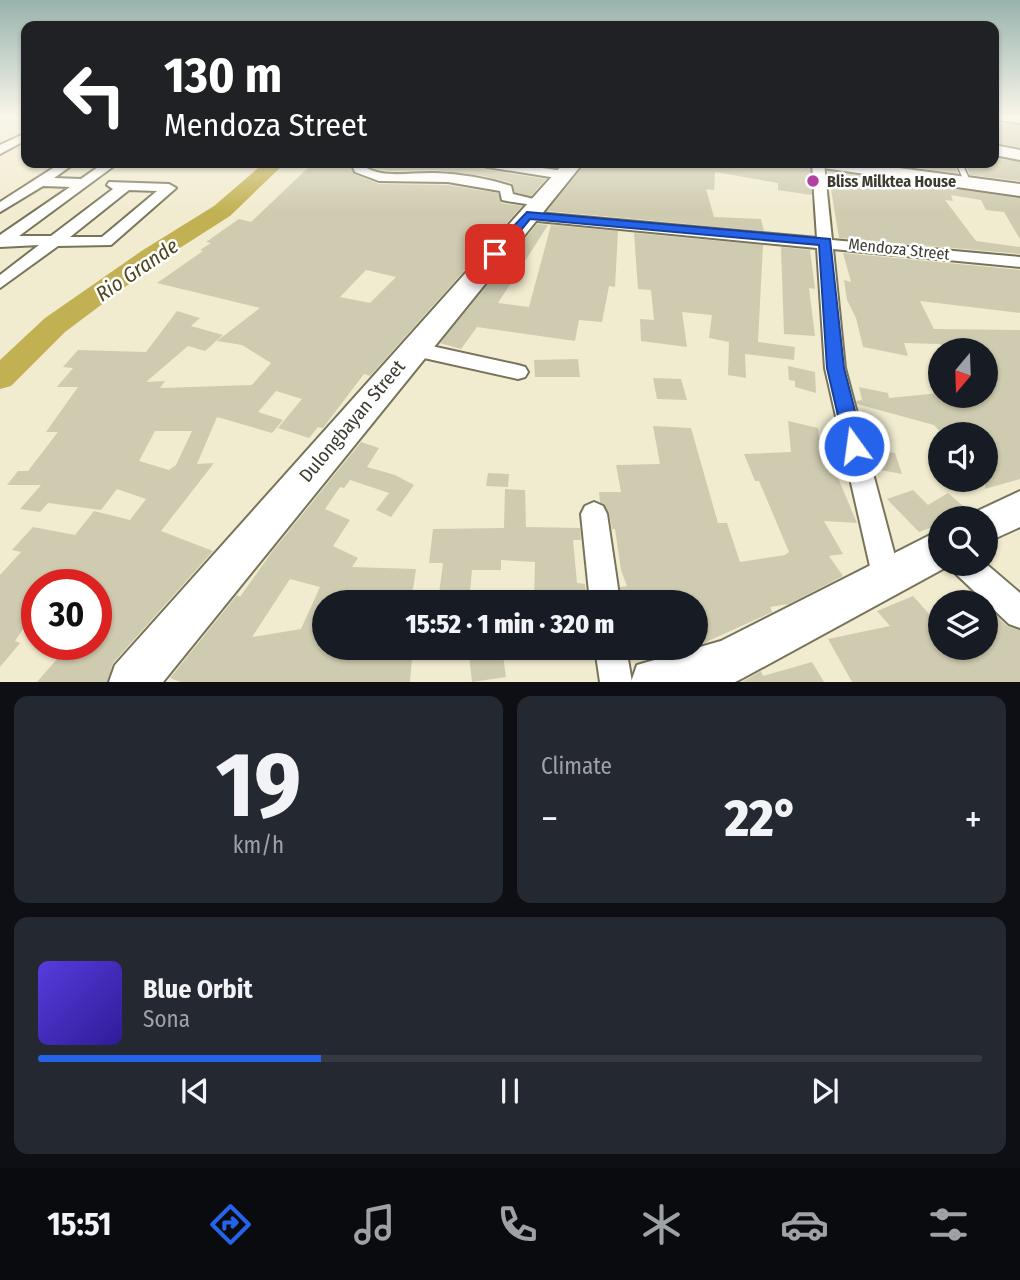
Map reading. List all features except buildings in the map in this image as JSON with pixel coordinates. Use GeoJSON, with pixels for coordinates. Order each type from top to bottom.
{"type":"FeatureCollection","features":[{"type":"Feature","properties":{"kind":"street"},"geometry":{"type":"LineString","coordinates":[[999,151],[1020,155]]}},
{"type":"Feature","properties":{"kind":"street"},"geometry":{"type":"LineString","coordinates":[[0,208],[61,168]]}},
{"type":"Feature","properties":{"kind":"street"},"geometry":{"type":"LineString","coordinates":[[1,241],[105,168]]}},
{"type":"Feature","properties":{"kind":"street","name":"Mendoza Street"},"geometry":{"type":"LineString","coordinates":[[359,168],[370,177],[391,179],[412,176],[490,184],[506,189],[507,197],[533,209],[1020,262]]}},
{"type":"Feature","properties":{"kind":"street"},"geometry":{"type":"LineString","coordinates":[[821,168],[835,368],[886,575]]}},
{"type":"Feature","properties":{"kind":"street"},"geometry":{"type":"LineString","coordinates":[[858,168],[1020,190]]}},
{"type":"Feature","properties":{"kind":"street","name":"Dulongbayan Street"},"geometry":{"type":"LineString","coordinates":[[132,681],[568,169]]}},
{"type":"Feature","properties":{"kind":"street"},"geometry":{"type":"LineString","coordinates":[[1,241],[106,242],[170,189],[40,181]]}},
{"type":"Feature","properties":{"kind":"street"},"geometry":{"type":"LineString","coordinates":[[0,283],[127,185]]}},
{"type":"Feature","properties":{"kind":"street"},"geometry":{"type":"LineString","coordinates":[[413,349],[518,372]]}},
{"type":"Feature","properties":{"kind":"street"},"geometry":{"type":"LineString","coordinates":[[998,519],[1020,508]]}},
{"type":"Feature","properties":{"kind":"street"},"geometry":{"type":"LineString","coordinates":[[594,514],[604,590]]}},
{"type":"Feature","properties":{"kind":"street"},"geometry":{"type":"LineString","coordinates":[[654,681],[727,663],[886,575],[928,555]]}},
{"type":"Feature","properties":{"kind":"street"},"geometry":{"type":"LineString","coordinates":[[979,576],[1020,613]]}},
{"type":"Feature","properties":{"kind":"street"},"geometry":{"type":"LineString","coordinates":[[613,660],[616,681]]}},
{"type":"Feature","properties":{"kind":"lane"},"geometry":{"type":"LineString","coordinates":[[961,168],[968,183]]}},
{"type":"Feature","properties":{"kind":"waterway","name":"Rio Grande"},"geometry":{"type":"LineString","coordinates":[[0,378],[55,325],[152,255],[222,211],[269,168]]}},
{"type":"Feature","properties":{"kind":"place","name":"Bliss Milktea House"},"geometry":{"type":"Point","coordinates":[813,181]}},
{"type":"Feature","properties":{"kind":"route"},"geometry":{"type":"LineString","coordinates":[[495,254],[527,216],[825,242],[835,368],[854,446]]}}]}
